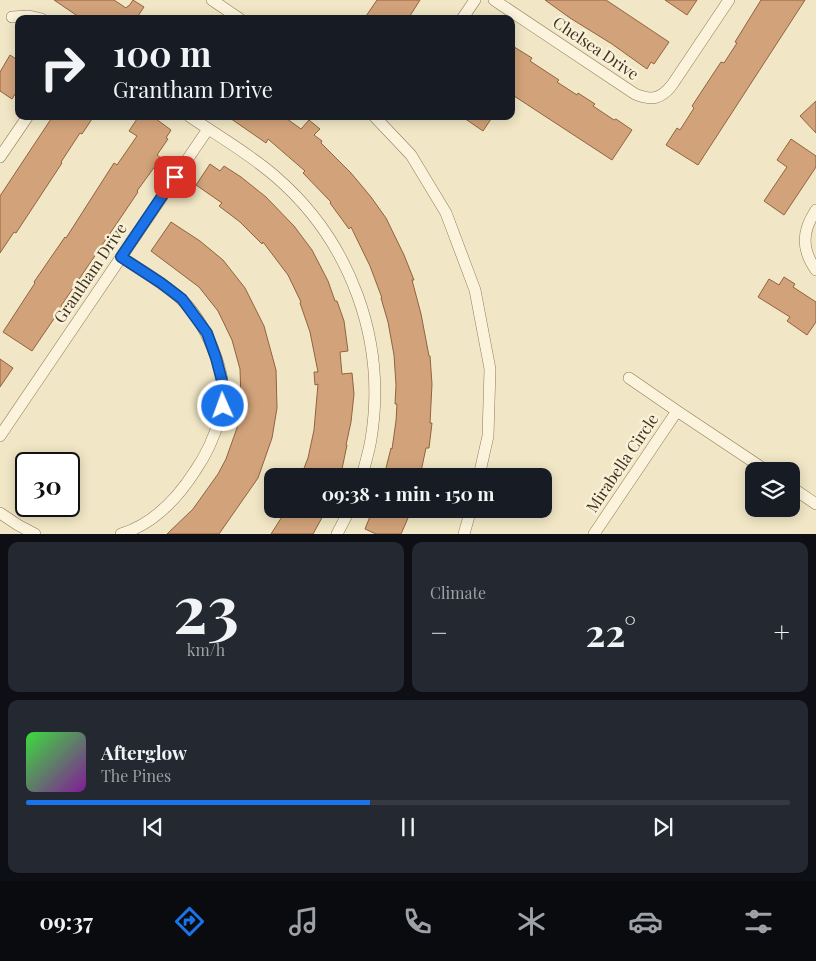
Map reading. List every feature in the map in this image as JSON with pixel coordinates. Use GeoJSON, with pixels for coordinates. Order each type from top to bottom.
{"type":"FeatureCollection","features":[{"type":"Feature","properties":{"kind":"street"},"geometry":{"type":"LineString","coordinates":[[212,0],[234,15]]}},
{"type":"Feature","properties":{"kind":"street"},"geometry":{"type":"LineString","coordinates":[[465,15],[475,0]]}},
{"type":"Feature","properties":{"kind":"street","name":"Chelsea Drive"},"geometry":{"type":"LineString","coordinates":[[494,0],[636,94],[652,98],[660,96],[672,85],[729,0]]}},
{"type":"Feature","properties":{"kind":"street"},"geometry":{"type":"LineString","coordinates":[[0,157],[25,120]]}},
{"type":"Feature","properties":{"kind":"street"},"geometry":{"type":"LineString","coordinates":[[195,120],[259,163],[292,192],[319,222],[349,272],[363,311],[374,370],[373,422],[364,468]]}},
{"type":"Feature","properties":{"kind":"street"},"geometry":{"type":"LineString","coordinates":[[378,120],[411,155],[446,213],[475,290],[490,369],[488,436],[481,468]]}},
{"type":"Feature","properties":{"kind":"street","name":"Grantham Drive"},"geometry":{"type":"LineString","coordinates":[[0,436],[208,129]]}},
{"type":"Feature","properties":{"kind":"street"},"geometry":{"type":"LineString","coordinates":[[816,210],[808,225],[805,246],[807,255],[816,270]]}},
{"type":"Feature","properties":{"kind":"street"},"geometry":{"type":"LineString","coordinates":[[121,257],[182,299],[207,333],[222,381],[223,406],[215,433],[204,458],[174,501],[154,517],[121,534]]}},
{"type":"Feature","properties":{"kind":"street","name":"Mirabella Circle"},"geometry":{"type":"LineString","coordinates":[[629,378],[754,462]]}},
{"type":"Feature","properties":{"kind":"street","name":"Mirabella Circle"},"geometry":{"type":"LineString","coordinates":[[594,534],[677,411]]}},
{"type":"Feature","properties":{"kind":"street"},"geometry":{"type":"LineString","coordinates":[[800,494],[816,504]]}},
{"type":"Feature","properties":{"kind":"street"},"geometry":{"type":"LineString","coordinates":[[0,513],[35,534]]}},
{"type":"Feature","properties":{"kind":"street"},"geometry":{"type":"LineString","coordinates":[[337,534],[345,518]]}},
{"type":"Feature","properties":{"kind":"street"},"geometry":{"type":"LineString","coordinates":[[464,534],[468,518]]}},
{"type":"Feature","properties":{"kind":"building"},"geometry":{"type":"Polygon","coordinates":[[[54,0],[114,0],[126,8],[133,0],[144,7],[139,15],[76,15],[54,0]]]}},
{"type":"Feature","properties":{"kind":"building"},"geometry":{"type":"Polygon","coordinates":[[[377,0],[420,0],[411,15],[367,15],[377,0]]]}},
{"type":"Feature","properties":{"kind":"building"},"geometry":{"type":"Polygon","coordinates":[[[545,0],[606,0],[669,42],[654,64],[651,62],[647,69],[545,0]]]}},
{"type":"Feature","properties":{"kind":"building"},"geometry":{"type":"Polygon","coordinates":[[[665,0],[697,0],[687,15],[665,0]]]}},
{"type":"Feature","properties":{"kind":"building"},"geometry":{"type":"Polygon","coordinates":[[[761,0],[805,0],[698,165],[666,145],[677,128],[680,130],[694,108],[692,106],[721,62],[724,63],[761,0]]]}},
{"type":"Feature","properties":{"kind":"building"},"geometry":{"type":"Polygon","coordinates":[[[515,47],[532,58],[530,61],[559,80],[557,82],[577,95],[578,93],[595,104],[593,106],[632,130],[612,160],[515,97],[515,47]]]}},
{"type":"Feature","properties":{"kind":"building"},"geometry":{"type":"Polygon","coordinates":[[[10,55],[15,58],[15,94],[12,99],[0,91],[0,72],[10,55]]]}},
{"type":"Feature","properties":{"kind":"building"},"geometry":{"type":"Polygon","coordinates":[[[816,101],[816,133],[800,116],[816,101]]]}},
{"type":"Feature","properties":{"kind":"building"},"geometry":{"type":"Polygon","coordinates":[[[50,120],[91,120],[82,134],[80,133],[16,233],[14,232],[0,253],[0,196],[50,120]]]}},
{"type":"Feature","properties":{"kind":"building"},"geometry":{"type":"Polygon","coordinates":[[[136,120],[157,120],[171,130],[166,138],[168,139],[157,155],[161,158],[137,191],[32,351],[3,332],[34,282],[66,238],[114,163],[117,165],[137,136],[129,131],[136,120]]]}},
{"type":"Feature","properties":{"kind":"building"},"geometry":{"type":"Polygon","coordinates":[[[233,120],[289,120],[301,129],[309,120],[320,129],[314,135],[322,141],[321,143],[351,173],[371,197],[386,218],[404,255],[414,280],[412,280],[430,356],[432,384],[430,423],[432,423],[429,448],[426,448],[422,468],[386,468],[392,449],[396,421],[397,404],[395,404],[394,355],[382,298],[370,266],[351,227],[349,229],[331,202],[303,173],[305,171],[268,139],[266,143],[233,120]]]}},
{"type":"Feature","properties":{"kind":"building"},"geometry":{"type":"Polygon","coordinates":[[[467,120],[490,120],[483,131],[467,120]]]}},
{"type":"Feature","properties":{"kind":"building"},"geometry":{"type":"Polygon","coordinates":[[[791,139],[816,156],[816,167],[784,215],[764,201],[787,167],[777,160],[791,139]]]}},
{"type":"Feature","properties":{"kind":"building"},"geometry":{"type":"Polygon","coordinates":[[[210,164],[220,171],[224,166],[266,197],[294,226],[312,250],[328,281],[344,321],[348,351],[340,352],[342,374],[352,373],[354,394],[342,468],[304,468],[314,430],[318,384],[315,385],[314,372],[318,372],[310,332],[301,302],[288,275],[263,242],[262,244],[240,222],[219,206],[222,203],[196,185],[210,164]]]}},
{"type":"Feature","properties":{"kind":"building"},"geometry":{"type":"Polygon","coordinates":[[[171,222],[200,241],[223,260],[245,288],[264,326],[276,370],[277,408],[272,438],[258,478],[219,534],[167,534],[193,509],[218,474],[226,459],[237,428],[241,401],[240,369],[232,340],[218,311],[199,287],[151,251],[171,222]]]}},
{"type":"Feature","properties":{"kind":"building"},"geometry":{"type":"Polygon","coordinates":[[[784,277],[795,284],[793,287],[816,302],[816,322],[807,335],[787,321],[790,317],[758,297],[769,279],[779,285],[784,277]]]}},
{"type":"Feature","properties":{"kind":"building"},"geometry":{"type":"Polygon","coordinates":[[[0,359],[13,368],[0,387],[0,359]]]}},
{"type":"Feature","properties":{"kind":"building"},"geometry":{"type":"Polygon","coordinates":[[[281,518],[322,518],[313,534],[271,534],[281,518]]]}},
{"type":"Feature","properties":{"kind":"building"},"geometry":{"type":"Polygon","coordinates":[[[369,518],[408,518],[401,534],[376,534],[365,529],[369,518]]]}},
{"type":"Feature","properties":{"kind":"route"},"geometry":{"type":"LineString","coordinates":[[175,177],[121,257],[182,299],[207,333],[222,381],[223,406]]}}]}
